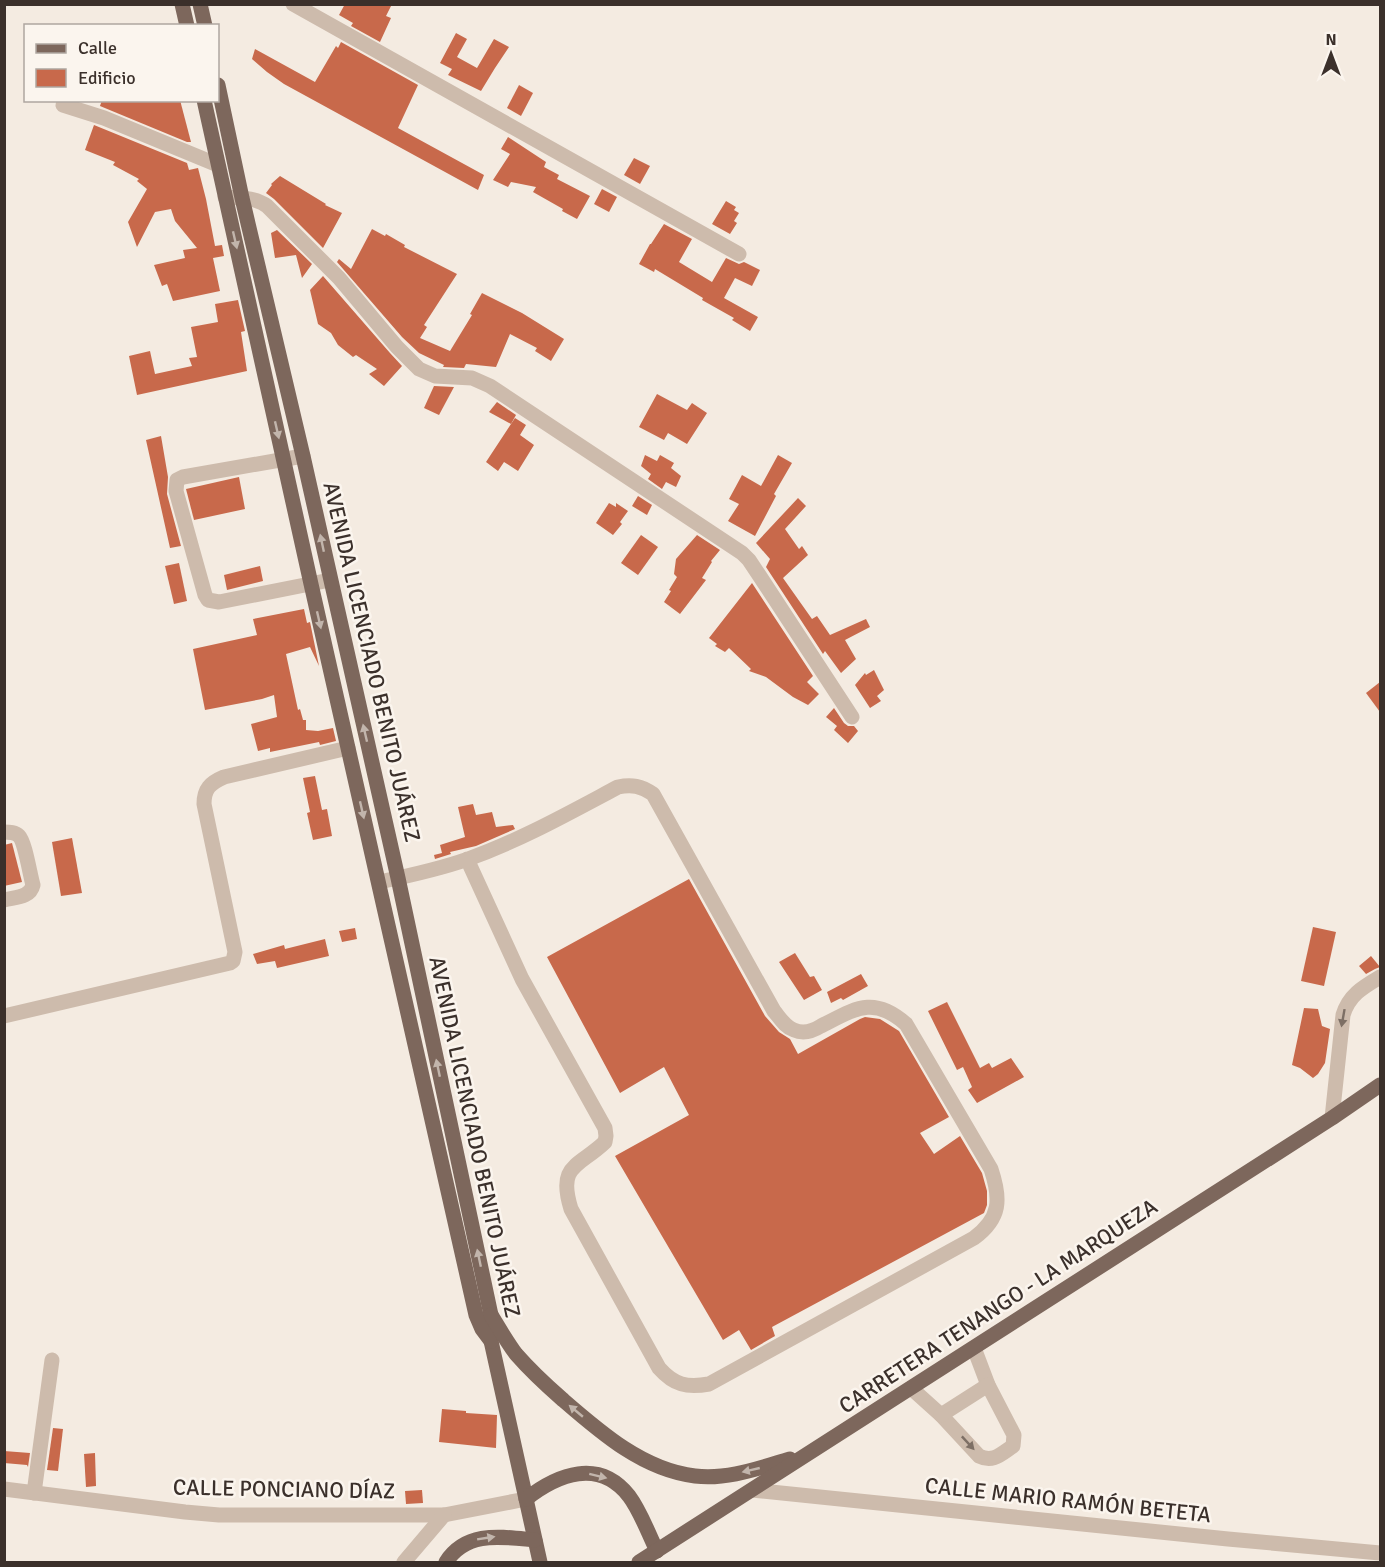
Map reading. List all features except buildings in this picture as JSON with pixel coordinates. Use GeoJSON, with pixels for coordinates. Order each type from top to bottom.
{"type":"FeatureCollection","features":[{"type":"Feature","properties":{"kind":"main road"},"geometry":{"type":"LineString","coordinates":[[182,4],[187,24]]}},
{"type":"Feature","properties":{"kind":"main road"},"geometry":{"type":"LineString","coordinates":[[200,4],[205,24]]}},
{"type":"Feature","properties":{"kind":"main road","name":"AVENIDA LICENCIADO BENITO JUÁREZ"},"geometry":{"type":"LineString","coordinates":[[219,90],[398,878],[491,1316],[491,1341]]}},
{"type":"Feature","properties":{"kind":"main road","name":"AVENIDA LICENCIADO BENITO JUÁREZ"},"geometry":{"type":"LineString","coordinates":[[204,102],[476,1315],[491,1341]]}},
{"type":"Feature","properties":{"kind":"main road","name":"CARRETERA TENANGO - LA MARQUEZA"},"geometry":{"type":"LineString","coordinates":[[639,1563],[1380,1085]]}},
{"type":"Feature","properties":{"kind":"main road"},"geometry":{"type":"LineString","coordinates":[[491,1316],[516,1353],[539,1379],[618,1444],[647,1462],[695,1476],[724,1476],[808,1454]]}},
{"type":"Feature","properties":{"kind":"main road"},"geometry":{"type":"LineString","coordinates":[[491,1341],[540,1563]]}},
{"type":"Feature","properties":{"kind":"main road"},"geometry":{"type":"LineString","coordinates":[[526,1499],[540,1488],[561,1477],[582,1473],[602,1476],[617,1484],[629,1496],[657,1551]]}},
{"type":"Feature","properties":{"kind":"main road"},"geometry":{"type":"LineString","coordinates":[[446,1563],[461,1546],[479,1538],[498,1536],[535,1540]]}},
{"type":"Feature","properties":{"kind":"street"},"geometry":{"type":"LineString","coordinates":[[293,4],[739,254]]}},
{"type":"Feature","properties":{"kind":"street"},"geometry":{"type":"LineString","coordinates":[[63,105],[104,118],[218,165]]}},
{"type":"Feature","properties":{"kind":"street"},"geometry":{"type":"LineString","coordinates":[[225,197],[242,198],[267,206],[339,278],[397,347],[419,369],[435,376],[472,378],[490,386],[742,553],[749,560],[852,717]]}},
{"type":"Feature","properties":{"kind":"street"},"geometry":{"type":"LineString","coordinates":[[303,456],[183,477],[177,480],[176,491],[208,600],[219,602],[330,580]]}},
{"type":"Feature","properties":{"kind":"street"},"geometry":{"type":"LineString","coordinates":[[4,1016],[234,961],[235,952],[204,804],[207,787],[224,777],[348,748]]}},
{"type":"Feature","properties":{"kind":"street"},"geometry":{"type":"LineString","coordinates":[[379,882],[467,859],[517,839],[618,787],[629,785],[643,788],[653,794],[774,1011],[784,1023],[795,1030],[806,1032],[864,1007],[880,1008],[894,1013],[906,1024],[991,1169],[997,1194],[997,1206],[985,1230],[709,1384],[697,1386],[681,1384],[668,1379],[659,1368],[571,1209],[567,1195],[566,1183],[570,1171],[575,1164],[605,1142],[605,1128],[522,979],[467,859]]}},
{"type":"Feature","properties":{"kind":"street"},"geometry":{"type":"LineString","coordinates":[[4,832],[12,832],[22,841],[33,885],[32,890],[27,894],[4,900]]}},
{"type":"Feature","properties":{"kind":"street"},"geometry":{"type":"LineString","coordinates":[[1332,1118],[1346,1004],[1353,995],[1380,977]]}},
{"type":"Feature","properties":{"kind":"street"},"geometry":{"type":"LineString","coordinates":[[911,1388],[941,1415],[979,1456],[985,1459],[996,1458],[1013,1446],[1014,1435],[988,1384],[974,1348]]}},
{"type":"Feature","properties":{"kind":"street"},"geometry":{"type":"LineString","coordinates":[[34,1493],[52,1360]]}},
{"type":"Feature","properties":{"kind":"street"},"geometry":{"type":"LineString","coordinates":[[941,1415],[988,1384]]}},
{"type":"Feature","properties":{"kind":"street","name":"CALLE PONCIANO DÍAZ"},"geometry":{"type":"LineString","coordinates":[[4,1489],[219,1515],[444,1515],[526,1499]]}},
{"type":"Feature","properties":{"kind":"street","name":"CALLE MARIO RAMÓN BETETA"},"geometry":{"type":"LineString","coordinates":[[752,1490],[1380,1553]]}},
{"type":"Feature","properties":{"kind":"street"},"geometry":{"type":"LineString","coordinates":[[404,1563],[444,1515]]}}]}
